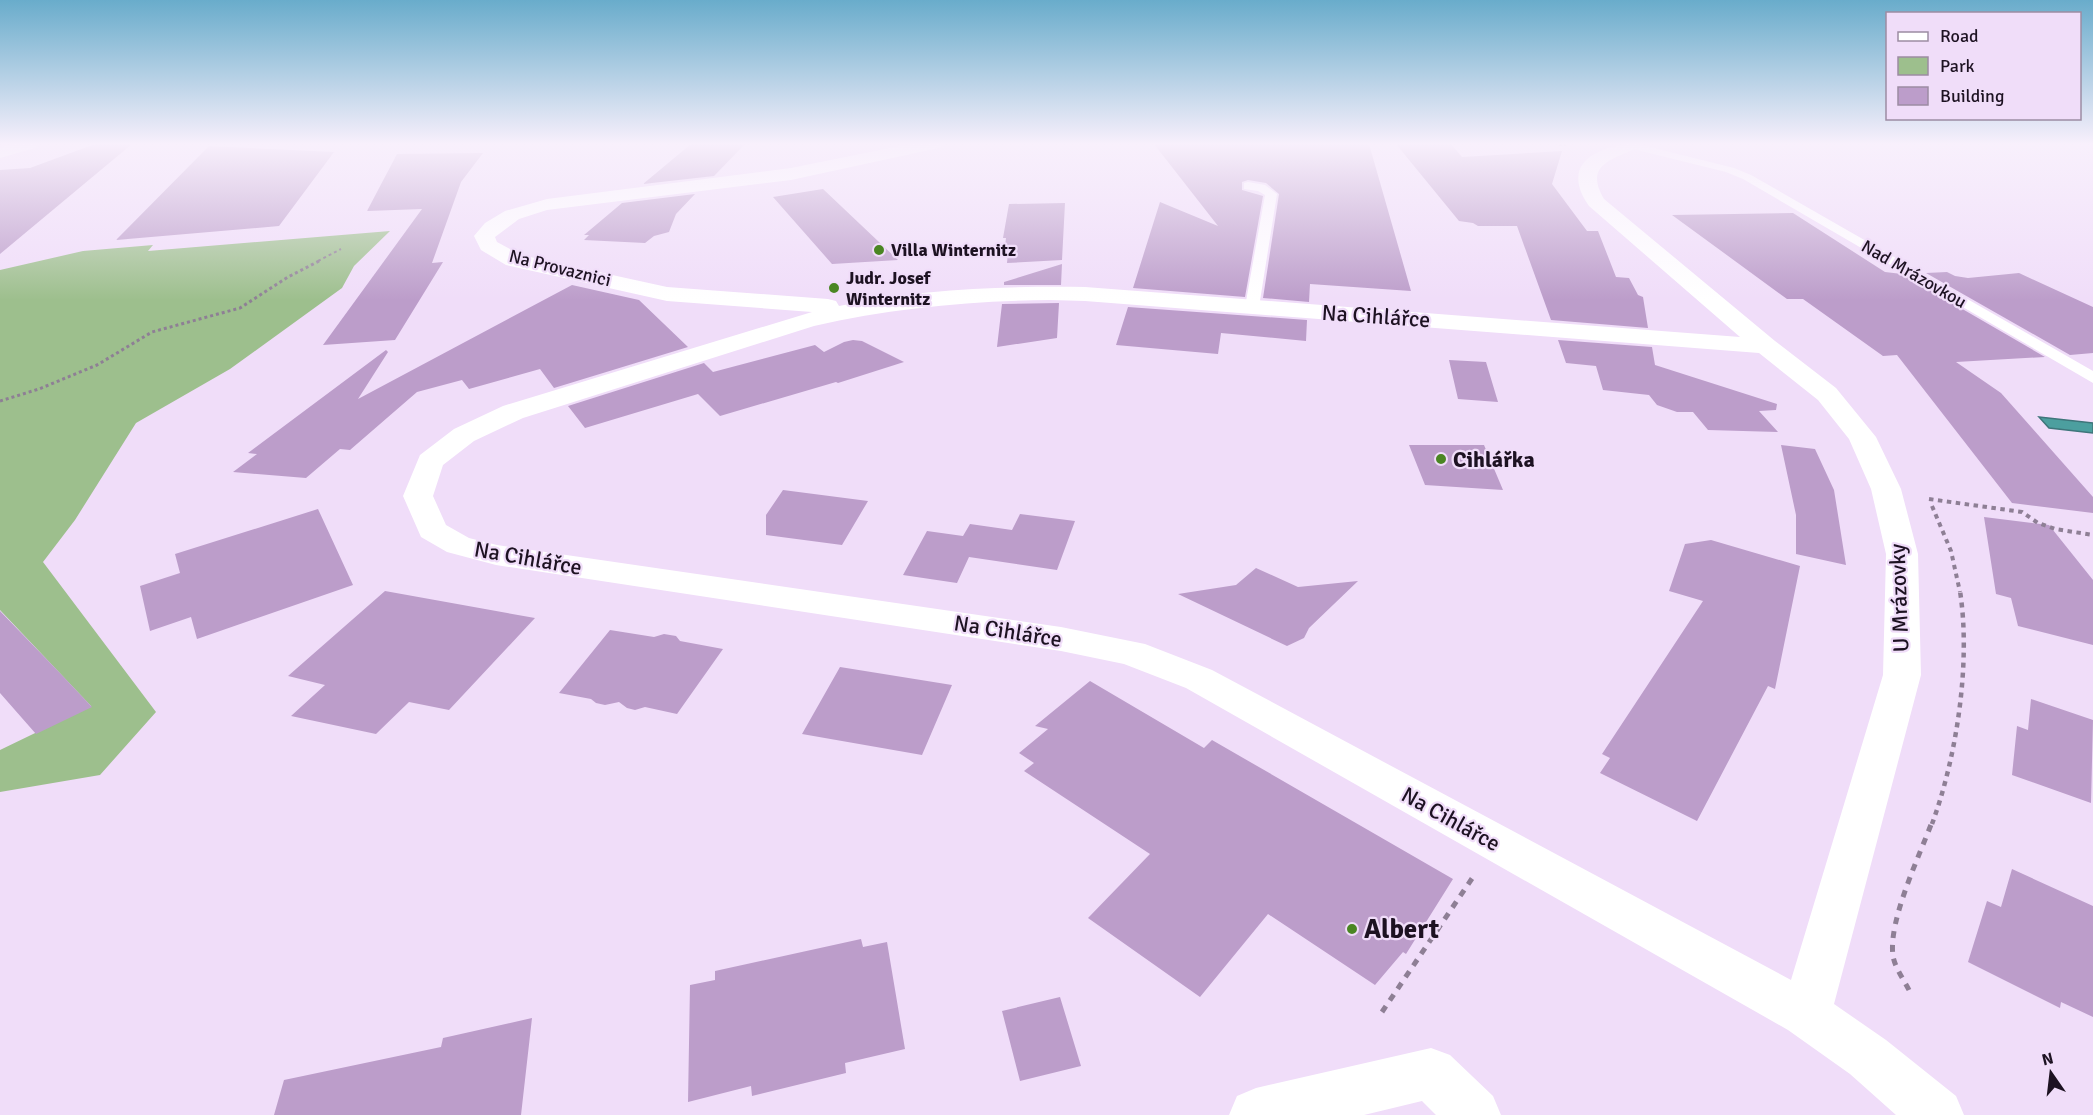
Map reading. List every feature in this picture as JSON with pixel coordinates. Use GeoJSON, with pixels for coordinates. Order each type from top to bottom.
{"type":"FeatureCollection","features":[{"type":"Feature","properties":{"kind":"street","name":"Na Provaznici"},"geometry":{"type":"LineString","coordinates":[[604,196],[540,205],[512,214],[492,226],[484,236],[488,246],[514,260],[667,294],[856,308]]}},
{"type":"Feature","properties":{"kind":"street","name":"U Mrázovky"},"geometry":{"type":"LineString","coordinates":[[1592,196],[1766,346],[1827,394],[1862,437],[1886,489],[1902,554],[1902,675],[1806,1014]]}},
{"type":"Feature","properties":{"kind":"street","name":"Na Cihlářce"},"geometry":{"type":"LineString","coordinates":[[1766,346],[1046,293],[935,298],[856,308],[759,334],[513,412],[464,435],[430,461],[418,496],[432,530],[458,544],[496,555],[1061,639],[1132,653],[1199,679],[1806,1014],[1868,1057],[1937,1115]]}},
{"type":"Feature","properties":{"kind":"street"},"geometry":{"type":"LineString","coordinates":[[1256,1115],[1431,1073],[1474,1115]]}},
{"type":"Feature","properties":{"kind":"lane"},"geometry":{"type":"LineString","coordinates":[[1252,307],[1271,196]]}},
{"type":"Feature","properties":{"kind":"lane","name":"Nad Mrázovkou"},"geometry":{"type":"LineString","coordinates":[[1780,196],[2093,378]]}},
{"type":"Feature","properties":{"kind":"path"},"geometry":{"type":"LineString","coordinates":[[0,400],[39,389],[97,365],[152,332],[240,308],[288,277],[342,249]]}},
{"type":"Feature","properties":{"kind":"path"},"geometry":{"type":"LineString","coordinates":[[1929,500],[2022,512],[2030,519],[2055,531],[2093,536]]}},
{"type":"Feature","properties":{"kind":"path"},"geometry":{"type":"LineString","coordinates":[[1382,1012],[1473,876]]}},
{"type":"Feature","properties":{"kind":"green space"},"geometry":{"type":"Polygon","coordinates":[[[390,231],[354,266],[342,288],[230,369],[136,423],[75,520],[43,562],[156,712],[100,775],[0,792],[0,750],[91,706],[0,610],[0,270],[83,251],[153,245],[148,251],[390,231]]]}},
{"type":"Feature","properties":{"kind":"shaded area"},"geometry":{"type":"Polygon","coordinates":[[[2039,417],[2093,423],[2093,433],[2049,428],[2039,417]]]}},
{"type":"Feature","properties":{"kind":"building"},"geometry":{"type":"Polygon","coordinates":[[[0,196],[70,196],[0,254],[0,196]]]}},
{"type":"Feature","properties":{"kind":"building"},"geometry":{"type":"Polygon","coordinates":[[[159,196],[301,196],[279,226],[116,240],[159,196]]]}},
{"type":"Feature","properties":{"kind":"building"},"geometry":{"type":"Polygon","coordinates":[[[375,196],[456,196],[432,263],[443,262],[395,340],[323,345],[422,209],[367,211],[375,196]]]}},
{"type":"Feature","properties":{"kind":"building"},"geometry":{"type":"Polygon","coordinates":[[[693,196],[676,214],[669,232],[654,236],[645,243],[584,240],[589,235],[584,235],[622,203],[693,196]]]}},
{"type":"Feature","properties":{"kind":"building"},"geometry":{"type":"Polygon","coordinates":[[[830,196],[898,260],[832,264],[773,197],[830,196]]]}},
{"type":"Feature","properties":{"kind":"building"},"geometry":{"type":"Polygon","coordinates":[[[1195,196],[1263,196],[1245,297],[1133,288],[1160,202],[1218,226],[1195,196]]]}},
{"type":"Feature","properties":{"kind":"building"},"geometry":{"type":"Polygon","coordinates":[[[1279,196],[1384,196],[1411,291],[1310,284],[1309,302],[1263,298],[1279,196]]]}},
{"type":"Feature","properties":{"kind":"building"},"geometry":{"type":"Polygon","coordinates":[[[1439,196],[1561,196],[1587,231],[1598,231],[1616,277],[1629,278],[1638,295],[1643,297],[1648,328],[1551,320],[1517,226],[1478,226],[1459,221],[1439,196]]]}},
{"type":"Feature","properties":{"kind":"building"},"geometry":{"type":"Polygon","coordinates":[[[1065,203],[1062,260],[1007,263],[1008,253],[1004,253],[1006,238],[1003,238],[1009,204],[1065,203]]]}},
{"type":"Feature","properties":{"kind":"building"},"geometry":{"type":"Polygon","coordinates":[[[1793,213],[1885,272],[1902,274],[2045,357],[1956,362],[2001,393],[2093,497],[2093,513],[2012,503],[1897,355],[1883,356],[1803,299],[1787,299],[1672,215],[1793,213]]]}},
{"type":"Feature","properties":{"kind":"building"},"geometry":{"type":"Polygon","coordinates":[[[1062,264],[1061,285],[1004,285],[1004,282],[1062,264]]]}},
{"type":"Feature","properties":{"kind":"building"},"geometry":{"type":"Polygon","coordinates":[[[1947,272],[1968,278],[2019,273],[2093,307],[2093,353],[2070,355],[1926,273],[1947,272]]]}},
{"type":"Feature","properties":{"kind":"building"},"geometry":{"type":"Polygon","coordinates":[[[572,285],[639,300],[688,347],[554,388],[540,369],[469,389],[462,380],[417,392],[350,450],[340,449],[306,478],[233,472],[257,454],[248,453],[386,350],[388,352],[358,399],[572,285]]]}},
{"type":"Feature","properties":{"kind":"building"},"geometry":{"type":"Polygon","coordinates":[[[1059,303],[1057,338],[997,347],[1002,304],[1059,303]]]}},
{"type":"Feature","properties":{"kind":"building"},"geometry":{"type":"Polygon","coordinates":[[[1128,307],[1307,320],[1306,341],[1221,333],[1218,354],[1116,345],[1128,307]]]}},
{"type":"Feature","properties":{"kind":"building"},"geometry":{"type":"Polygon","coordinates":[[[853,340],[862,341],[904,362],[720,416],[698,394],[585,428],[568,406],[704,363],[713,372],[815,345],[824,352],[853,340]]]}},
{"type":"Feature","properties":{"kind":"building"},"geometry":{"type":"Polygon","coordinates":[[[1558,340],[1652,347],[1655,365],[1777,404],[1776,410],[1759,411],[1778,432],[1708,430],[1693,412],[1677,412],[1657,405],[1649,395],[1603,390],[1596,366],[1566,363],[1558,340]]]}},
{"type":"Feature","properties":{"kind":"building"},"geometry":{"type":"Polygon","coordinates":[[[1449,360],[1486,362],[1498,402],[1458,399],[1449,360]]]}},
{"type":"Feature","properties":{"kind":"building","name":"Cihlářka"},"geometry":{"type":"Polygon","coordinates":[[[1409,445],[1484,445],[1503,490],[1425,485],[1409,445]]]}},
{"type":"Feature","properties":{"kind":"building"},"geometry":{"type":"Polygon","coordinates":[[[1781,445],[1815,449],[1834,490],[1846,565],[1796,554],[1796,515],[1781,445]]]}},
{"type":"Feature","properties":{"kind":"building"},"geometry":{"type":"Polygon","coordinates":[[[783,490],[868,501],[842,545],[766,535],[766,515],[783,490]]]}},
{"type":"Feature","properties":{"kind":"building"},"geometry":{"type":"Polygon","coordinates":[[[318,509],[353,585],[197,639],[191,617],[150,631],[140,586],[180,573],[175,554],[318,509]]]}},
{"type":"Feature","properties":{"kind":"building"},"geometry":{"type":"Polygon","coordinates":[[[1020,514],[1075,521],[1057,570],[969,557],[957,583],[903,575],[927,531],[963,536],[970,524],[1012,530],[1020,514]]]}},
{"type":"Feature","properties":{"kind":"building"},"geometry":{"type":"Polygon","coordinates":[[[1984,517],[2049,525],[2093,580],[2093,645],[2018,626],[2011,598],[1996,594],[1984,517]]]}},
{"type":"Feature","properties":{"kind":"building"},"geometry":{"type":"Polygon","coordinates":[[[1711,540],[1800,566],[1775,689],[1768,686],[1697,821],[1600,773],[1610,758],[1602,754],[1703,601],[1669,591],[1685,544],[1711,540]]]}},
{"type":"Feature","properties":{"kind":"building"},"geometry":{"type":"Polygon","coordinates":[[[1256,568],[1298,587],[1358,581],[1309,628],[1304,638],[1287,646],[1178,594],[1236,585],[1256,568]]]}},
{"type":"Feature","properties":{"kind":"building"},"geometry":{"type":"Polygon","coordinates":[[[385,591],[535,618],[449,710],[409,702],[376,734],[291,716],[325,685],[288,676],[385,591]]]}},
{"type":"Feature","properties":{"kind":"building"},"geometry":{"type":"Polygon","coordinates":[[[0,611],[92,707],[36,734],[0,693],[0,611]]]}},
{"type":"Feature","properties":{"kind":"building"},"geometry":{"type":"Polygon","coordinates":[[[610,630],[654,637],[664,634],[676,636],[680,641],[723,649],[677,714],[645,707],[635,710],[619,702],[605,705],[591,699],[559,693],[610,630]]]}},
{"type":"Feature","properties":{"kind":"building"},"geometry":{"type":"Polygon","coordinates":[[[840,667],[952,685],[922,755],[802,734],[840,667]]]}},
{"type":"Feature","properties":{"kind":"building"},"geometry":{"type":"Polygon","coordinates":[[[1090,681],[1204,748],[1212,740],[1453,879],[1406,954],[1403,952],[1375,985],[1268,914],[1200,997],[1088,918],[1150,854],[1024,771],[1034,763],[1019,753],[1048,729],[1035,726],[1090,681]]]}},
{"type":"Feature","properties":{"kind":"building"},"geometry":{"type":"Polygon","coordinates":[[[2031,699],[2093,720],[2091,803],[2012,775],[2017,726],[2028,730],[2031,699]]]}},
{"type":"Feature","properties":{"kind":"building"},"geometry":{"type":"Polygon","coordinates":[[[2012,869],[2093,906],[2093,1017],[2061,1002],[2060,1008],[1968,962],[1987,901],[2001,907],[2012,869]]]}},
{"type":"Feature","properties":{"kind":"building"},"geometry":{"type":"Polygon","coordinates":[[[861,939],[863,947],[887,942],[905,1049],[845,1063],[846,1073],[752,1096],[751,1086],[688,1102],[690,985],[715,980],[715,971],[861,939]]]}},
{"type":"Feature","properties":{"kind":"building"},"geometry":{"type":"Polygon","coordinates":[[[1060,997],[1081,1066],[1020,1081],[1002,1011],[1060,997]]]}},
{"type":"Feature","properties":{"kind":"building"},"geometry":{"type":"Polygon","coordinates":[[[532,1018],[521,1115],[274,1115],[284,1080],[441,1047],[443,1038],[532,1018]]]}},
{"type":"Feature","properties":{"kind":"place","name":"Villa Winternitz"},"geometry":{"type":"Point","coordinates":[879,250]}},
{"type":"Feature","properties":{"kind":"place","name":"Judr. Josef Winternitz"},"geometry":{"type":"Point","coordinates":[834,288]}},
{"type":"Feature","properties":{"kind":"place","name":"Cihlářka"},"geometry":{"type":"Point","coordinates":[1441,459]}},
{"type":"Feature","properties":{"kind":"place","name":"Albert"},"geometry":{"type":"Point","coordinates":[1352,929]}}]}
